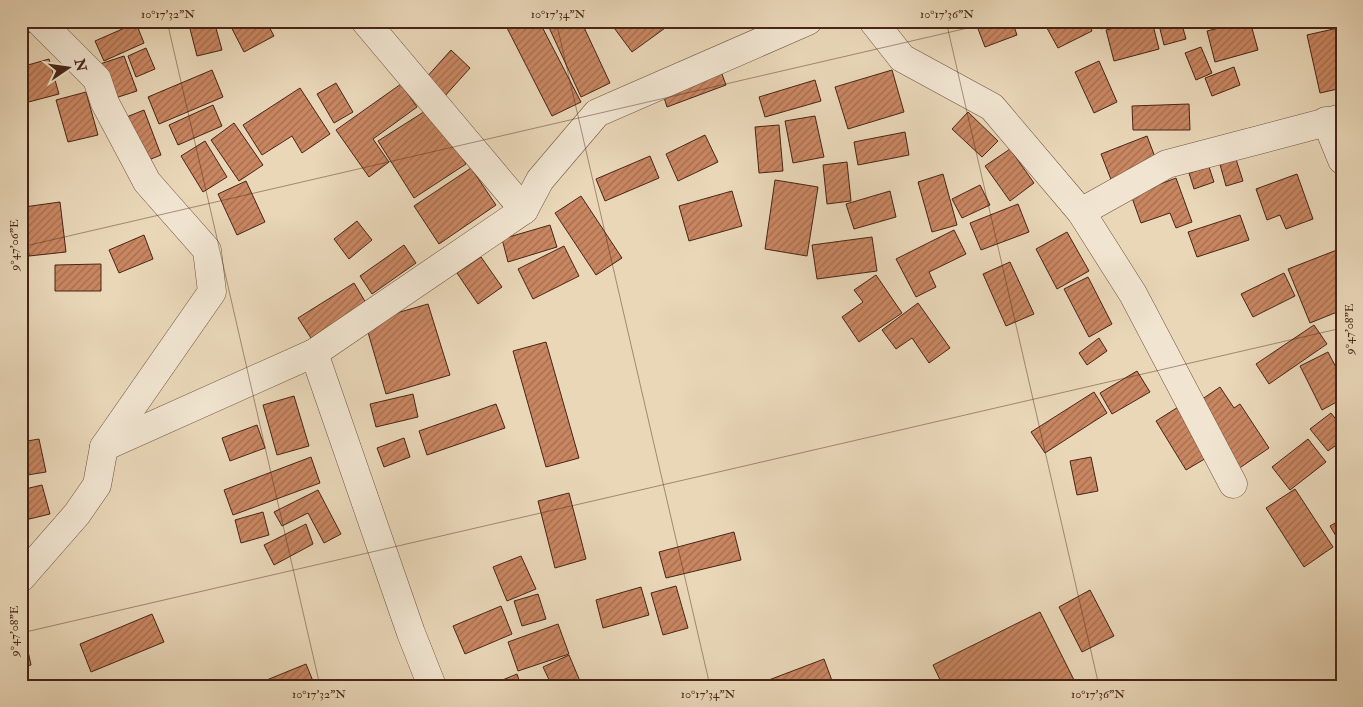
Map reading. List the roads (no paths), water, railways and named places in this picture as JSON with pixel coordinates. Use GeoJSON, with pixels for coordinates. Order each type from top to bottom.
{"type":"FeatureCollection","features":[{"type":"Feature","properties":{"kind":"street"},"geometry":{"type":"LineString","coordinates":[[21,578],[77,514],[97,485],[104,447],[212,292],[207,250],[147,182],[105,102],[97,79],[39,21]]}},
{"type":"Feature","properties":{"kind":"street"},"geometry":{"type":"LineString","coordinates":[[365,21],[524,210]]}},
{"type":"Feature","properties":{"kind":"street"},"geometry":{"type":"LineString","coordinates":[[104,447],[314,354],[524,210],[540,180],[597,113],[808,21]]}},
{"type":"Feature","properties":{"kind":"street"},"geometry":{"type":"LineString","coordinates":[[873,21],[902,58],[992,107],[1081,212],[1133,294],[1234,484]]}},
{"type":"Feature","properties":{"kind":"street"},"geometry":{"type":"LineString","coordinates":[[1081,212],[1167,164],[1334,119],[1342,160]]}},
{"type":"Feature","properties":{"kind":"street"},"geometry":{"type":"LineString","coordinates":[[314,354],[411,633],[432,686]]}}]}
